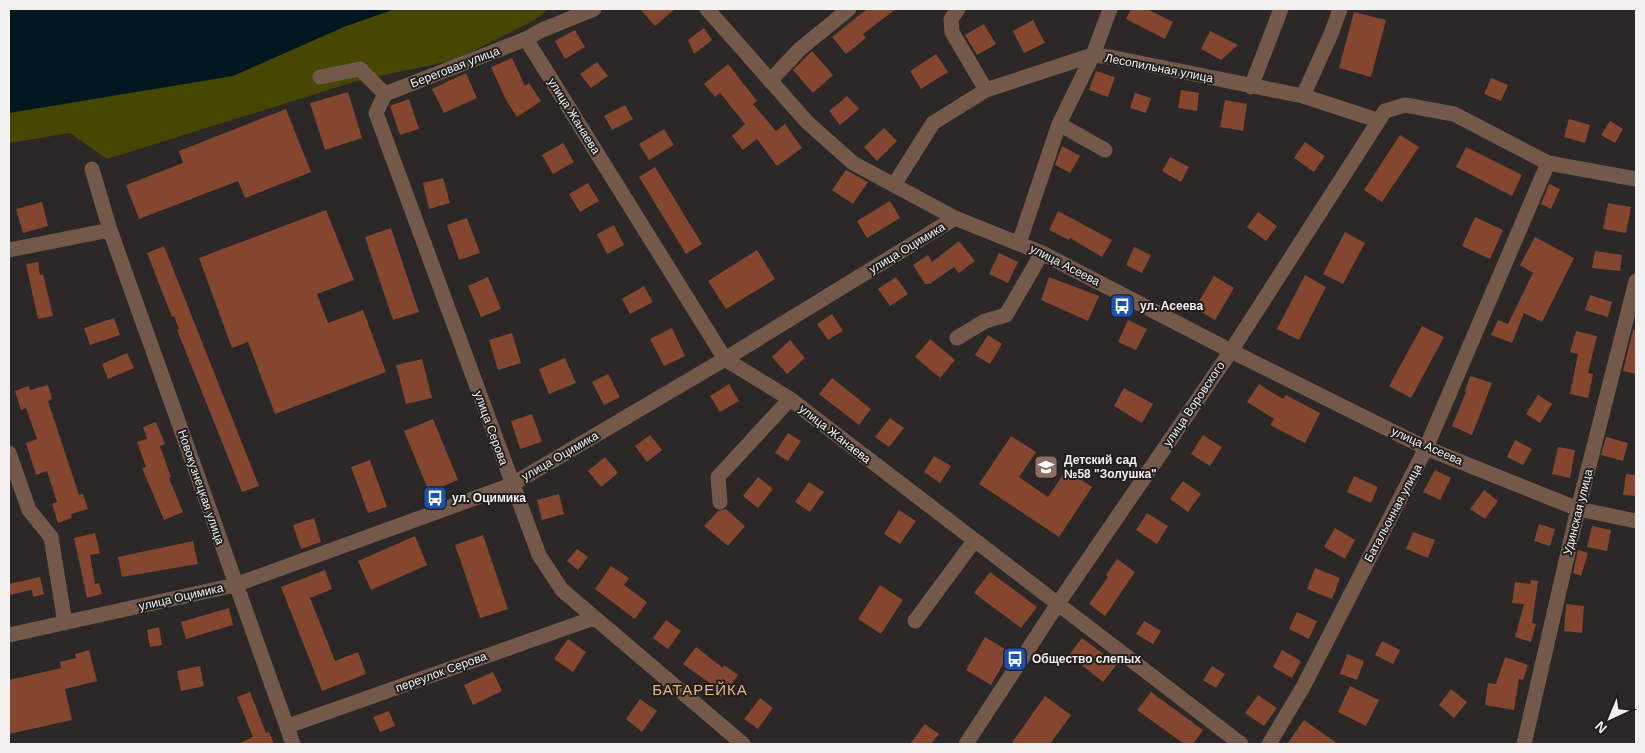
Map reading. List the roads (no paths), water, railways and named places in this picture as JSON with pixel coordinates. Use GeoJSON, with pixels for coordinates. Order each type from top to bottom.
{"type":"FeatureCollection","features":[{"type":"Feature","properties":{"kind":"street","name":"Береговая улица"},"geometry":{"type":"LineString","coordinates":[[385,94],[526,39],[560,22],[594,9]]}},
{"type":"Feature","properties":{"kind":"street","name":"улица Асеева"},"geometry":{"type":"LineString","coordinates":[[707,9],[807,122],[853,163],[956,218],[1042,253],[1426,448],[1578,509],[1636,521]]}},
{"type":"Feature","properties":{"kind":"street"},"geometry":{"type":"LineString","coordinates":[[770,81],[800,49],[849,9]]}},
{"type":"Feature","properties":{"kind":"street"},"geometry":{"type":"LineString","coordinates":[[958,9],[951,19],[952,32],[986,90]]}},
{"type":"Feature","properties":{"kind":"street"},"geometry":{"type":"LineString","coordinates":[[1019,243],[1059,124],[1093,55],[1110,9]]}},
{"type":"Feature","properties":{"kind":"street"},"geometry":{"type":"LineString","coordinates":[[1251,87],[1281,9]]}},
{"type":"Feature","properties":{"kind":"street"},"geometry":{"type":"LineString","coordinates":[[1303,96],[1332,34],[1340,9]]}},
{"type":"Feature","properties":{"kind":"street","name":"улица Жанаева"},"geometry":{"type":"LineString","coordinates":[[526,39],[725,359],[790,399],[1241,744]]}},
{"type":"Feature","properties":{"kind":"street","name":"Лесопильная улица"},"geometry":{"type":"LineString","coordinates":[[894,184],[933,123],[986,90],[1093,55],[1110,56],[1251,87],[1303,96],[1381,116]]}},
{"type":"Feature","properties":{"kind":"street"},"geometry":{"type":"LineString","coordinates":[[320,77],[360,69],[385,94]]}},
{"type":"Feature","properties":{"kind":"street","name":"улица Серова"},"geometry":{"type":"LineString","coordinates":[[385,94],[376,113],[511,484],[539,554],[562,590],[744,744]]}},
{"type":"Feature","properties":{"kind":"street"},"geometry":{"type":"LineString","coordinates":[[1381,116],[1406,105],[1454,114],[1548,163],[1636,179]]}},
{"type":"Feature","properties":{"kind":"street","name":"улица Воровского"},"geometry":{"type":"LineString","coordinates":[[966,744],[1057,605],[1230,350],[1381,116]]}},
{"type":"Feature","properties":{"kind":"street"},"geometry":{"type":"LineString","coordinates":[[1059,124],[1105,150]]}},
{"type":"Feature","properties":{"kind":"street","name":"Батальонная улица"},"geometry":{"type":"LineString","coordinates":[[1269,744],[1303,687],[1426,448],[1548,163]]}},
{"type":"Feature","properties":{"kind":"street","name":"Новокузнецкая улица"},"geometry":{"type":"LineString","coordinates":[[92,169],[110,230],[293,744]]}},
{"type":"Feature","properties":{"kind":"street","name":"улица Оцимика"},"geometry":{"type":"LineString","coordinates":[[9,635],[235,585],[511,484],[725,359],[956,218]]}},
{"type":"Feature","properties":{"kind":"street"},"geometry":{"type":"LineString","coordinates":[[9,250],[110,230]]}},
{"type":"Feature","properties":{"kind":"street"},"geometry":{"type":"LineString","coordinates":[[957,338],[985,321],[1006,315],[1042,253]]}},
{"type":"Feature","properties":{"kind":"street","name":"Удинская улица"},"geometry":{"type":"LineString","coordinates":[[1524,744],[1578,509],[1636,281]]}},
{"type":"Feature","properties":{"kind":"street"},"geometry":{"type":"LineString","coordinates":[[720,502],[718,478],[790,399]]}},
{"type":"Feature","properties":{"kind":"street"},"geometry":{"type":"LineString","coordinates":[[9,453],[28,510],[51,537],[65,623]]}},
{"type":"Feature","properties":{"kind":"street"},"geometry":{"type":"LineString","coordinates":[[915,621],[974,541]]}},
{"type":"Feature","properties":{"kind":"street","name":"переулок Серова"},"geometry":{"type":"LineString","coordinates":[[288,726],[594,618]]}},
{"type":"Feature","properties":{"kind":"water"},"geometry":{"type":"Polygon","coordinates":[[[9,9],[395,9],[346,26],[233,76],[9,113],[9,9]]]}},
{"type":"Feature","properties":{"kind":"place","name":"ул. Асеева"},"geometry":{"type":"Point","coordinates":[1122,306]}},
{"type":"Feature","properties":{"kind":"place","name":"Детский сад №58 \"Золушка\""},"geometry":{"type":"Point","coordinates":[1046,467]}},
{"type":"Feature","properties":{"kind":"place","name":"ул. Оцимика"},"geometry":{"type":"Point","coordinates":[435,498]}},
{"type":"Feature","properties":{"kind":"place","name":"Общество слепых"},"geometry":{"type":"Point","coordinates":[1015,659]}},
{"type":"Feature","properties":{"kind":"district","name":"БАТАРЕЙКА"},"geometry":{"type":"Point","coordinates":[700,689]}}]}
